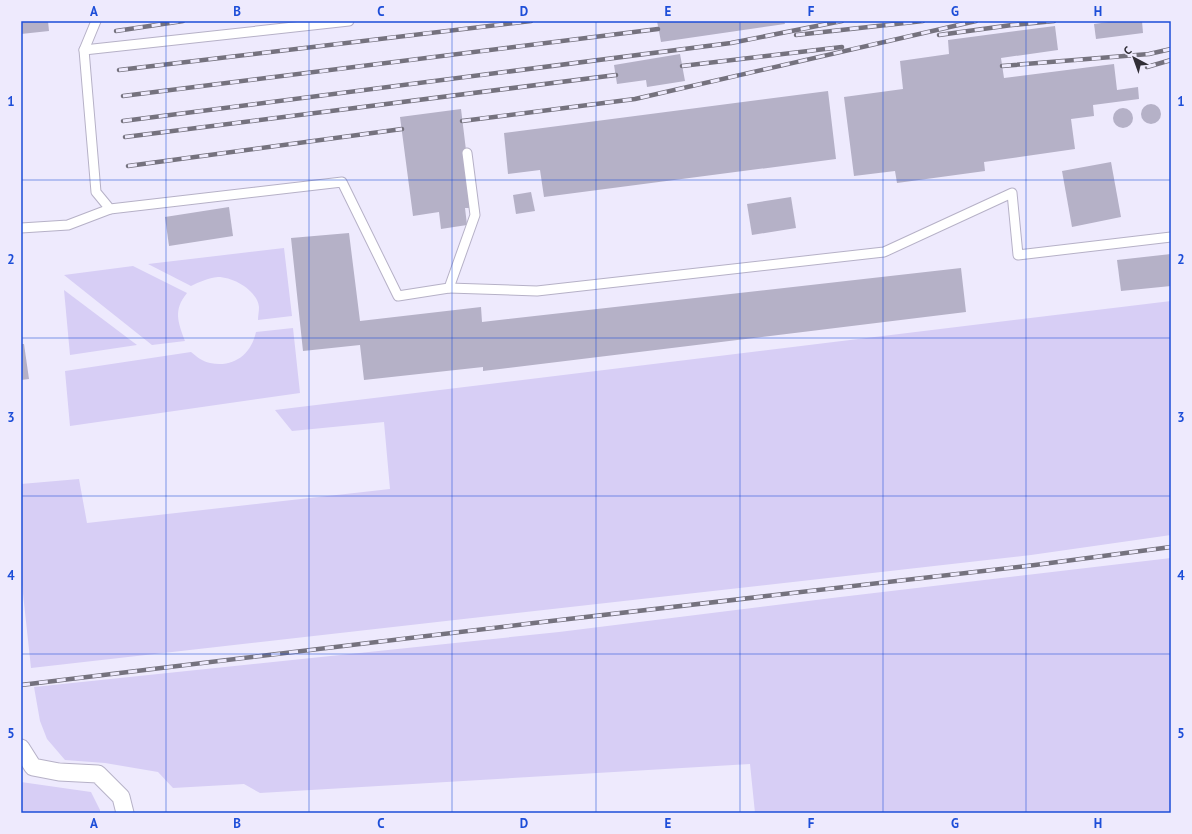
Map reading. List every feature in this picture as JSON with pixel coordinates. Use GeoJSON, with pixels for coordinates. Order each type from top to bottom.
{"type":"FeatureCollection","features":[{"type":"Feature","properties":{"kind":"street"},"geometry":{"type":"LineString","coordinates":[[21,748],[33,767],[59,772],[98,774],[121,797],[125,813]]}},
{"type":"Feature","properties":{"kind":"lane"},"geometry":{"type":"LineString","coordinates":[[96,21],[84,50],[96,192],[110,209]]}},
{"type":"Feature","properties":{"kind":"lane"},"geometry":{"type":"LineString","coordinates":[[84,50],[349,21]]}},
{"type":"Feature","properties":{"kind":"lane"},"geometry":{"type":"LineString","coordinates":[[449,288],[475,216],[467,152]]}},
{"type":"Feature","properties":{"kind":"lane"},"geometry":{"type":"LineString","coordinates":[[21,228],[68,224],[110,209],[342,182],[398,296],[449,288],[537,291],[884,252],[1012,193],[1018,255],[1171,237]]}},
{"type":"Feature","properties":{"kind":"shaded area"},"geometry":{"type":"Polygon","coordinates":[[[284,248],[292,316],[258,320],[259,307],[254,295],[237,282],[218,277],[207,279],[191,286],[148,264],[284,248]]]}},
{"type":"Feature","properties":{"kind":"shaded area"},"geometry":{"type":"Polygon","coordinates":[[[133,266],[187,293],[178,311],[180,328],[185,341],[152,345],[64,275],[133,266]]]}},
{"type":"Feature","properties":{"kind":"shaded area"},"geometry":{"type":"Polygon","coordinates":[[[64,290],[137,345],[70,355],[64,290]]]}},
{"type":"Feature","properties":{"kind":"shaded area"},"geometry":{"type":"Polygon","coordinates":[[[1171,301],[1171,535],[1031,555],[31,668],[21,575],[21,484],[79,479],[87,523],[390,489],[384,422],[292,431],[275,410],[1171,301]]]}},
{"type":"Feature","properties":{"kind":"shaded area"},"geometry":{"type":"Polygon","coordinates":[[[293,328],[300,393],[70,426],[65,371],[191,352],[207,362],[226,364],[240,358],[245,353],[254,340],[256,332],[293,328]]]}},
{"type":"Feature","properties":{"kind":"shaded area"},"geometry":{"type":"Polygon","coordinates":[[[1171,558],[1171,813],[755,813],[750,764],[260,793],[244,784],[173,788],[158,772],[105,763],[65,760],[47,739],[40,721],[34,687],[559,632],[1171,558]]]}},
{"type":"Feature","properties":{"kind":"shaded area"},"geometry":{"type":"Polygon","coordinates":[[[21,782],[91,792],[100,813],[21,813],[21,782]]]}},
{"type":"Feature","properties":{"kind":"building"},"geometry":{"type":"Polygon","coordinates":[[[21,21],[48,21],[49,31],[21,34],[21,21]]]}},
{"type":"Feature","properties":{"kind":"building"},"geometry":{"type":"Polygon","coordinates":[[[657,21],[784,21],[785,24],[661,42],[657,21]]]}},
{"type":"Feature","properties":{"kind":"building"},"geometry":{"type":"Polygon","coordinates":[[[1116,21],[1142,21],[1143,33],[1096,39],[1094,24],[1116,21]]]}},
{"type":"Feature","properties":{"kind":"building"},"geometry":{"type":"Polygon","coordinates":[[[1055,26],[1058,50],[1001,58],[1004,78],[1114,64],[1117,90],[1138,87],[1139,99],[1093,105],[1094,116],[1071,119],[1075,149],[984,162],[985,171],[897,183],[895,171],[854,176],[844,97],[903,89],[900,61],[949,54],[948,40],[1055,26]]]}},
{"type":"Feature","properties":{"kind":"building"},"geometry":{"type":"Polygon","coordinates":[[[680,54],[685,81],[647,87],[646,80],[617,84],[614,65],[680,54]]]}},
{"type":"Feature","properties":{"kind":"building"},"geometry":{"type":"Polygon","coordinates":[[[828,91],[836,159],[544,197],[540,170],[508,174],[504,133],[828,91]]]}},
{"type":"Feature","properties":{"kind":"building"},"geometry":{"type":"Polygon","coordinates":[[[1151,104],[1158,107],[1161,114],[1158,121],[1151,124],[1144,121],[1141,114],[1144,107],[1151,104]]]}},
{"type":"Feature","properties":{"kind":"building"},"geometry":{"type":"Polygon","coordinates":[[[1123,108],[1130,111],[1133,118],[1130,125],[1123,128],[1116,125],[1113,118],[1116,111],[1123,108]]]}},
{"type":"Feature","properties":{"kind":"building"},"geometry":{"type":"Polygon","coordinates":[[[461,109],[473,208],[465,208],[467,225],[441,229],[439,212],[413,216],[400,117],[461,109]]]}},
{"type":"Feature","properties":{"kind":"building"},"geometry":{"type":"Polygon","coordinates":[[[1111,162],[1121,217],[1072,227],[1062,171],[1111,162]]]}},
{"type":"Feature","properties":{"kind":"building"},"geometry":{"type":"Polygon","coordinates":[[[531,192],[535,211],[516,214],[513,195],[531,192]]]}},
{"type":"Feature","properties":{"kind":"building"},"geometry":{"type":"Polygon","coordinates":[[[791,197],[796,228],[752,235],[747,204],[791,197]]]}},
{"type":"Feature","properties":{"kind":"building"},"geometry":{"type":"Polygon","coordinates":[[[229,207],[233,236],[169,246],[165,217],[229,207]]]}},
{"type":"Feature","properties":{"kind":"building"},"geometry":{"type":"Polygon","coordinates":[[[349,233],[360,321],[481,307],[482,322],[961,268],[966,312],[483,371],[483,367],[364,380],[360,345],[303,351],[291,238],[349,233]]]}},
{"type":"Feature","properties":{"kind":"building"},"geometry":{"type":"Polygon","coordinates":[[[1171,254],[1171,286],[1121,291],[1117,260],[1171,254]]]}},
{"type":"Feature","properties":{"kind":"building"},"geometry":{"type":"Polygon","coordinates":[[[21,344],[24,344],[29,379],[21,380],[21,344]]]}},
{"type":"Feature","properties":{"kind":"railway"},"geometry":{"type":"LineString","coordinates":[[116,31],[183,21]]}},
{"type":"Feature","properties":{"kind":"railway"},"geometry":{"type":"LineString","coordinates":[[119,70],[531,21]]}},
{"type":"Feature","properties":{"kind":"railway"},"geometry":{"type":"LineString","coordinates":[[123,121],[731,43],[842,21]]}},
{"type":"Feature","properties":{"kind":"railway"},"geometry":{"type":"LineString","coordinates":[[796,35],[923,21]]}},
{"type":"Feature","properties":{"kind":"railway"},"geometry":{"type":"LineString","coordinates":[[462,121],[635,99],[976,21]]}},
{"type":"Feature","properties":{"kind":"railway"},"geometry":{"type":"LineString","coordinates":[[939,35],[1054,21]]}},
{"type":"Feature","properties":{"kind":"railway"},"geometry":{"type":"LineString","coordinates":[[123,96],[658,29]]}},
{"type":"Feature","properties":{"kind":"railway"},"geometry":{"type":"LineString","coordinates":[[682,66],[842,47]]}},
{"type":"Feature","properties":{"kind":"railway"},"geometry":{"type":"LineString","coordinates":[[1002,66],[1149,54],[1171,49]]}},
{"type":"Feature","properties":{"kind":"railway"},"geometry":{"type":"LineString","coordinates":[[1147,67],[1171,60]]}},
{"type":"Feature","properties":{"kind":"railway"},"geometry":{"type":"LineString","coordinates":[[125,137],[616,75]]}},
{"type":"Feature","properties":{"kind":"railway"},"geometry":{"type":"LineString","coordinates":[[128,166],[402,129]]}},
{"type":"Feature","properties":{"kind":"railway"},"geometry":{"type":"LineString","coordinates":[[21,685],[534,623],[1035,565],[1171,547]]}}]}
